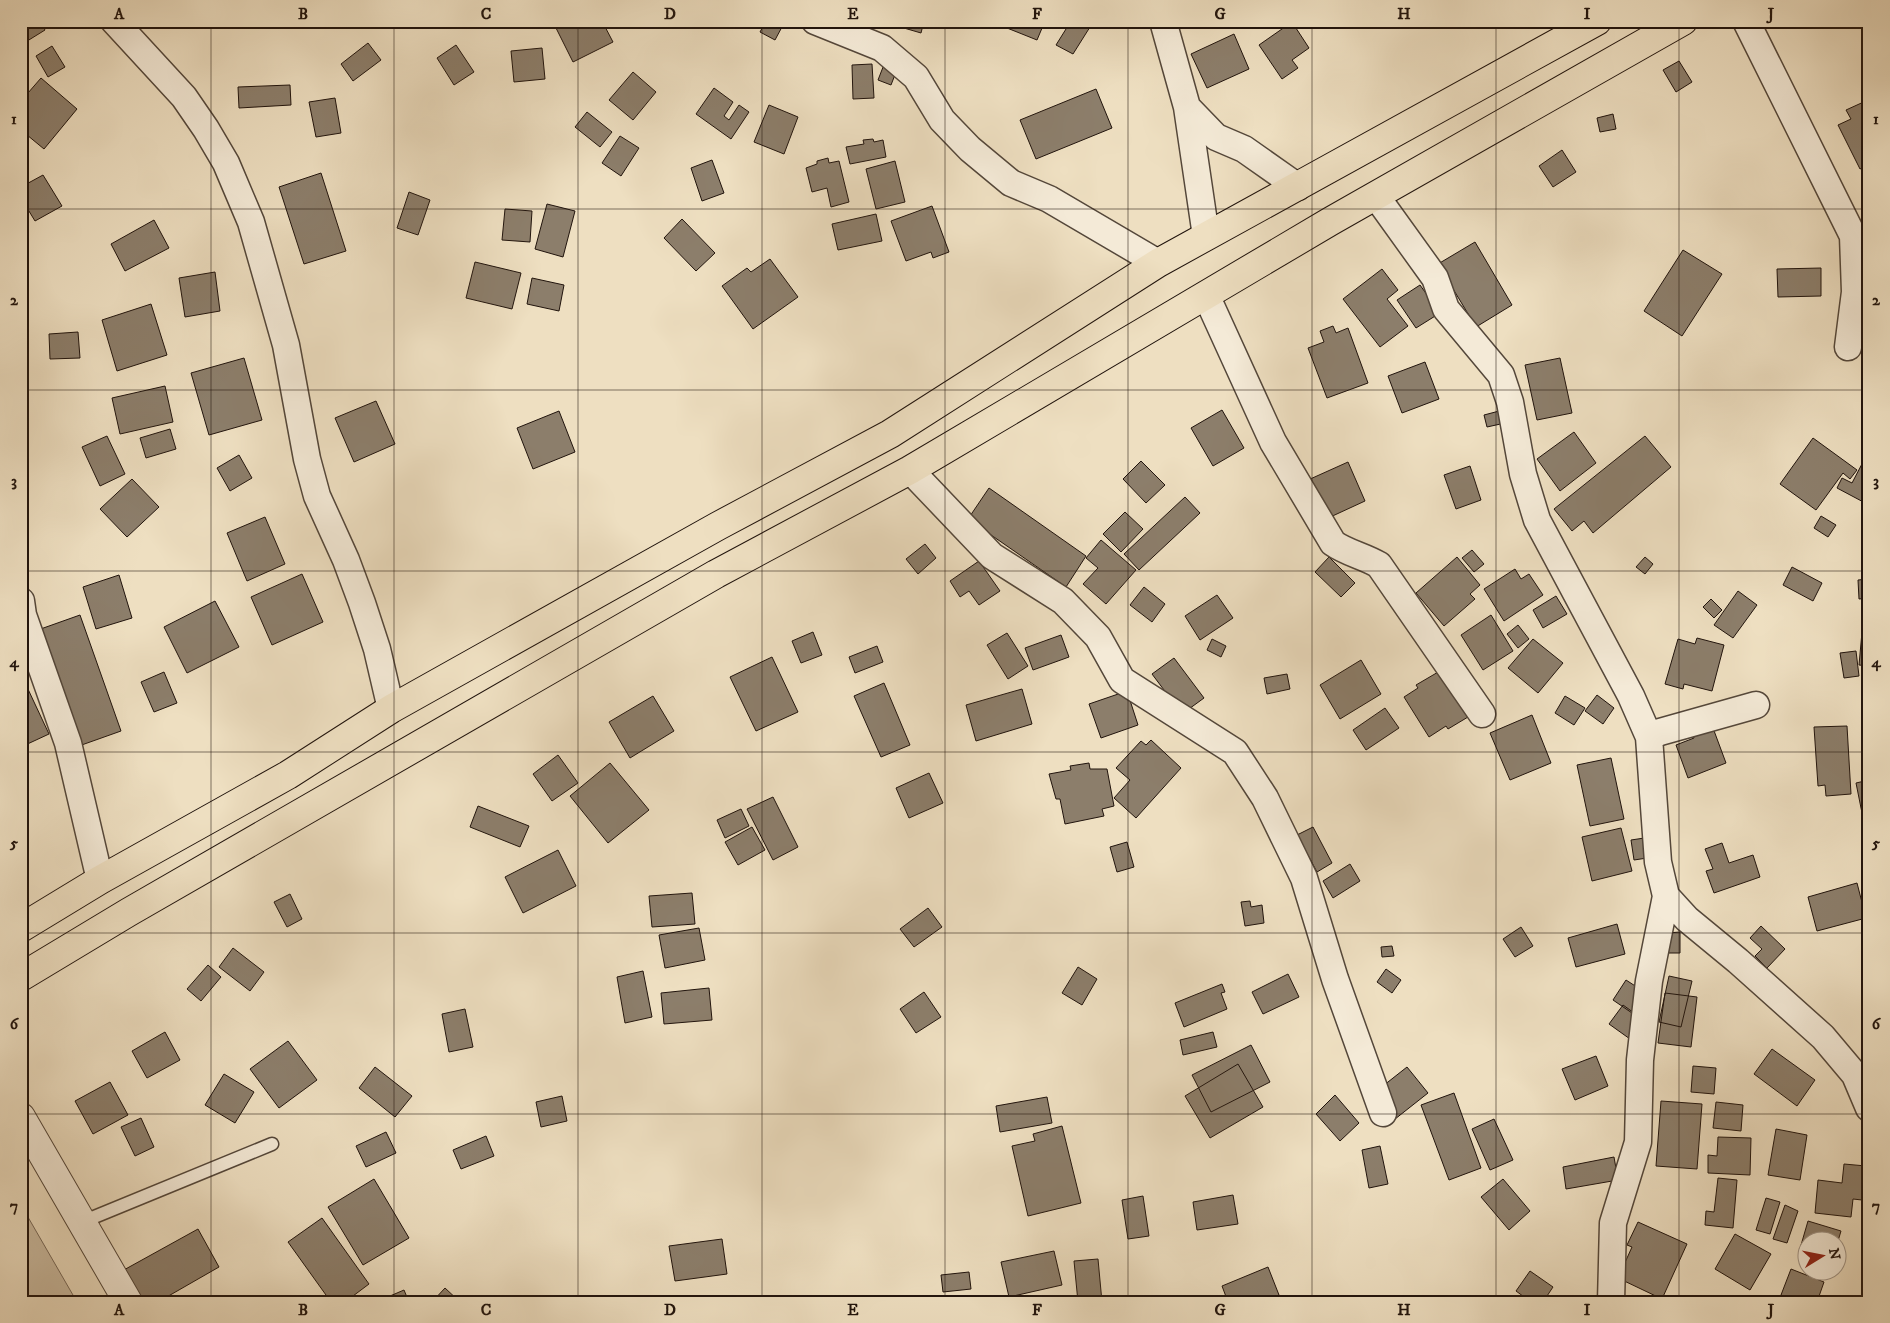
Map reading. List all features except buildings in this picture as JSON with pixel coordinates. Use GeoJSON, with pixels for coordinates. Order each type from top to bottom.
{"type":"FeatureCollection","features":[{"type":"Feature","properties":{"kind":"highway"},"geometry":{"type":"LineString","coordinates":[[21,928],[100,880],[288,775],[391,709],[718,526],[890,434],[1158,263],[1597,21]]}},
{"type":"Feature","properties":{"kind":"highway"},"geometry":{"type":"LineString","coordinates":[[21,977],[129,912],[716,574],[910,470],[1376,196],[1683,21]]}},
{"type":"Feature","properties":{"kind":"street"},"geometry":{"type":"LineString","coordinates":[[114,21],[152,60],[190,105],[226,163],[247,213],[270,283],[286,345],[307,459],[315,487],[362,603],[377,649],[391,709]]}},
{"type":"Feature","properties":{"kind":"street"},"geometry":{"type":"LineString","coordinates":[[815,21],[882,48],[916,78],[942,120],[970,149],[1011,183],[1050,199],[1158,263]]}},
{"type":"Feature","properties":{"kind":"street"},"geometry":{"type":"LineString","coordinates":[[1163,21],[1187,107],[1206,236]]}},
{"type":"Feature","properties":{"kind":"street"},"geometry":{"type":"LineString","coordinates":[[1746,21],[1853,236],[1856,292],[1848,347]]}},
{"type":"Feature","properties":{"kind":"street"},"geometry":{"type":"LineString","coordinates":[[1187,107],[1216,137],[1244,149],[1298,186]]}},
{"type":"Feature","properties":{"kind":"street"},"geometry":{"type":"LineString","coordinates":[[1376,196],[1435,278],[1446,309],[1501,375],[1510,402],[1523,474],[1537,520],[1631,696],[1649,737],[1658,862],[1666,896],[1650,981],[1642,1040],[1638,1142],[1613,1223],[1611,1302]]}},
{"type":"Feature","properties":{"kind":"street"},"geometry":{"type":"LineString","coordinates":[[1206,295],[1273,442],[1333,543],[1344,551],[1365,557],[1379,565],[1482,714]]}},
{"type":"Feature","properties":{"kind":"street"},"geometry":{"type":"LineString","coordinates":[[910,470],[992,556],[1063,601],[1098,637],[1122,680],[1235,752],[1265,798],[1304,878],[1335,979],[1383,1112]]}},
{"type":"Feature","properties":{"kind":"street"},"geometry":{"type":"LineString","coordinates":[[21,601],[23,615],[68,743],[100,880]]}},
{"type":"Feature","properties":{"kind":"street"},"geometry":{"type":"LineString","coordinates":[[1649,737],[1660,732],[1756,705]]}},
{"type":"Feature","properties":{"kind":"street"},"geometry":{"type":"LineString","coordinates":[[1666,896],[1687,919],[1738,961],[1823,1037],[1855,1075],[1869,1108]]}},
{"type":"Feature","properties":{"kind":"street"},"geometry":{"type":"LineString","coordinates":[[21,1117],[128,1302]]}},
{"type":"Feature","properties":{"kind":"lane"},"geometry":{"type":"LineString","coordinates":[[82,1222],[272,1144]]}},
{"type":"Feature","properties":{"kind":"shaded area"},"geometry":{"type":"Polygon","coordinates":[[[21,1205],[77,1302],[21,1302],[21,1205]]]}}]}
